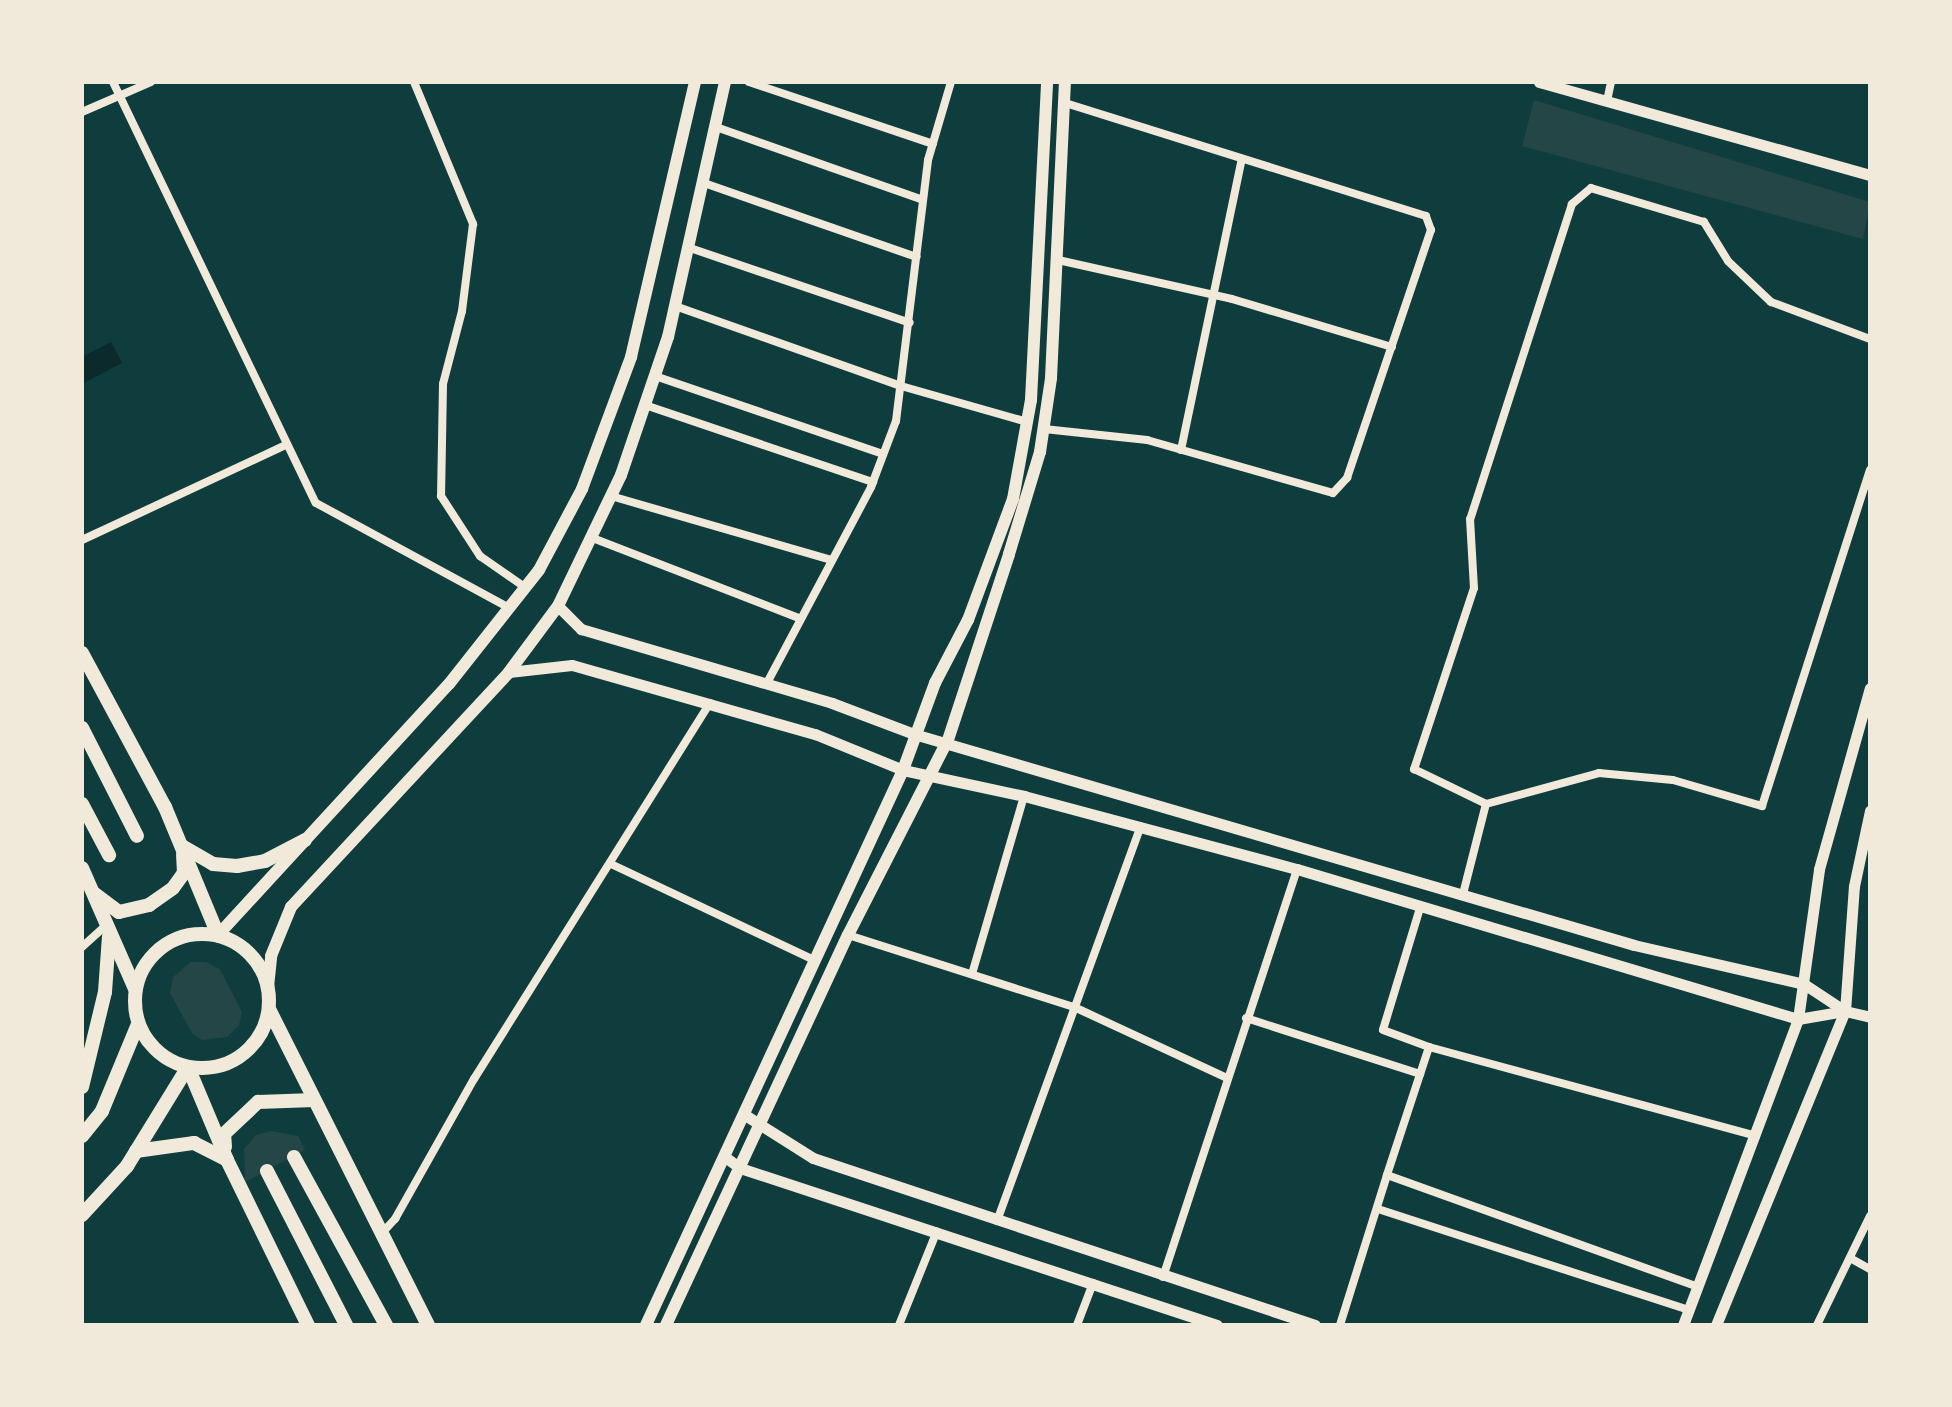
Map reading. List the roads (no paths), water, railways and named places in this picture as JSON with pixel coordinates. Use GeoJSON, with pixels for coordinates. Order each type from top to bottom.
{"type":"FeatureCollection","features":[{"type":"Feature","properties":{"kind":"main road"},"geometry":{"type":"LineString","coordinates":[[218,935],[449,684],[526,588],[582,489],[631,357],[695,82]]}},
{"type":"Feature","properties":{"kind":"main road"},"geometry":{"type":"LineString","coordinates":[[82,868],[135,989],[138,1024],[149,1043],[188,1067],[207,1068],[241,1056],[259,1035],[269,1009],[271,956],[291,907],[509,672],[558,606],[611,496],[655,376],[690,248],[725,82]]}},
{"type":"Feature","properties":{"kind":"main road"},"geometry":{"type":"LineString","coordinates":[[646,1325],[745,1115],[812,959],[843,905],[903,770],[914,734],[968,620],[1013,499],[1027,422],[1047,82]]}},
{"type":"Feature","properties":{"kind":"main road"},"geometry":{"type":"LineString","coordinates":[[670,1323],[848,935],[926,777],[948,740],[1044,429],[1058,260],[1065,82]]}},
{"type":"Feature","properties":{"kind":"main road"},"geometry":{"type":"LineString","coordinates":[[82,653],[182,845],[218,935]]}},
{"type":"Feature","properties":{"kind":"main road"},"geometry":{"type":"LineString","coordinates":[[82,728],[137,836]]}},
{"type":"Feature","properties":{"kind":"main road"},"geometry":{"type":"LineString","coordinates":[[82,804],[109,855]]}},
{"type":"Feature","properties":{"kind":"main road"},"geometry":{"type":"LineString","coordinates":[[182,845],[213,864],[237,866],[265,861],[305,840]]}},
{"type":"Feature","properties":{"kind":"main road"},"geometry":{"type":"LineString","coordinates":[[95,894],[119,912],[149,905],[173,888],[184,873],[182,845]]}},
{"type":"Feature","properties":{"kind":"main road"},"geometry":{"type":"LineString","coordinates":[[82,1087],[105,992],[107,931]]}},
{"type":"Feature","properties":{"kind":"main road"},"geometry":{"type":"LineString","coordinates":[[135,989],[148,960],[172,940],[218,935],[249,952],[268,987]]}},
{"type":"Feature","properties":{"kind":"main road"},"geometry":{"type":"LineString","coordinates":[[269,1009],[428,1325]]}},
{"type":"Feature","properties":{"kind":"main road"},"geometry":{"type":"LineString","coordinates":[[82,1136],[102,1111],[138,1024]]}},
{"type":"Feature","properties":{"kind":"main road"},"geometry":{"type":"LineString","coordinates":[[82,1215],[136,1151],[188,1067]]}},
{"type":"Feature","properties":{"kind":"main road"},"geometry":{"type":"LineString","coordinates":[[188,1067],[227,1160],[308,1325]]}},
{"type":"Feature","properties":{"kind":"main road"},"geometry":{"type":"LineString","coordinates":[[227,1160],[224,1134],[258,1102],[314,1100]]}},
{"type":"Feature","properties":{"kind":"main road"},"geometry":{"type":"LineString","coordinates":[[136,1151],[194,1143],[227,1160]]}},
{"type":"Feature","properties":{"kind":"main road"},"geometry":{"type":"LineString","coordinates":[[294,1157],[386,1325]]}},
{"type":"Feature","properties":{"kind":"main road"},"geometry":{"type":"LineString","coordinates":[[267,1171],[346,1325]]}},
{"type":"Feature","properties":{"kind":"street"},"geometry":{"type":"LineString","coordinates":[[113,82],[316,503],[509,608]]}},
{"type":"Feature","properties":{"kind":"street"},"geometry":{"type":"LineString","coordinates":[[82,112],[151,82]]}},
{"type":"Feature","properties":{"kind":"street"},"geometry":{"type":"LineString","coordinates":[[414,82],[473,224],[462,311],[443,384],[441,496],[480,556],[526,588]]}},
{"type":"Feature","properties":{"kind":"street"},"geometry":{"type":"LineString","coordinates":[[749,82],[933,144]]}},
{"type":"Feature","properties":{"kind":"street"},"geometry":{"type":"LineString","coordinates":[[767,683],[873,482],[883,454],[901,386],[923,200],[933,144],[951,82]]}},
{"type":"Feature","properties":{"kind":"street"},"geometry":{"type":"LineString","coordinates":[[1539,82],[1870,175]]}},
{"type":"Feature","properties":{"kind":"street"},"geometry":{"type":"LineString","coordinates":[[1607,101],[1611,82]]}},
{"type":"Feature","properties":{"kind":"street"},"geometry":{"type":"LineString","coordinates":[[1044,429],[1147,440],[1333,493],[1347,478],[1431,230],[1426,216],[1065,103]]}},
{"type":"Feature","properties":{"kind":"street"},"geometry":{"type":"LineString","coordinates":[[716,127],[923,200]]}},
{"type":"Feature","properties":{"kind":"street"},"geometry":{"type":"LineString","coordinates":[[1181,450],[1217,295],[1242,159]]}},
{"type":"Feature","properties":{"kind":"street"},"geometry":{"type":"LineString","coordinates":[[704,183],[917,257]]}},
{"type":"Feature","properties":{"kind":"street"},"geometry":{"type":"LineString","coordinates":[[1870,339],[1771,302],[1728,261],[1704,222],[1591,188],[1572,204],[1470,519],[1474,588],[1414,769],[1486,804],[1599,773],[1673,780],[1762,806],[1870,470]]}},
{"type":"Feature","properties":{"kind":"street"},"geometry":{"type":"LineString","coordinates":[[690,248],[910,323]]}},
{"type":"Feature","properties":{"kind":"street"},"geometry":{"type":"LineString","coordinates":[[1058,260],[1217,295],[1392,347]]}},
{"type":"Feature","properties":{"kind":"street"},"geometry":{"type":"LineString","coordinates":[[675,306],[901,386],[1027,422]]}},
{"type":"Feature","properties":{"kind":"street"},"geometry":{"type":"LineString","coordinates":[[655,376],[883,454]]}},
{"type":"Feature","properties":{"kind":"street"},"geometry":{"type":"LineString","coordinates":[[645,405],[873,482]]}},
{"type":"Feature","properties":{"kind":"street"},"geometry":{"type":"LineString","coordinates":[[82,540],[286,445]]}},
{"type":"Feature","properties":{"kind":"street"},"geometry":{"type":"LineString","coordinates":[[611,496],[832,560]]}},
{"type":"Feature","properties":{"kind":"street"},"geometry":{"type":"LineString","coordinates":[[590,537],[801,619]]}},
{"type":"Feature","properties":{"kind":"street"},"geometry":{"type":"LineString","coordinates":[[558,606],[581,629],[767,683],[914,734],[948,740],[1634,945],[1804,984],[1845,1011],[1870,1017]]}},
{"type":"Feature","properties":{"kind":"street"},"geometry":{"type":"LineString","coordinates":[[509,672],[572,665],[815,734],[926,777],[1024,796],[1297,869],[1798,1019],[1845,1011]]}},
{"type":"Feature","properties":{"kind":"street"},"geometry":{"type":"LineString","coordinates":[[1683,1325],[1757,1137],[1798,1019],[1819,869],[1870,688]]}},
{"type":"Feature","properties":{"kind":"street"},"geometry":{"type":"LineString","coordinates":[[381,1234],[395,1219],[474,1079],[710,703]]}},
{"type":"Feature","properties":{"kind":"street"},"geometry":{"type":"LineString","coordinates":[[972,974],[1024,796]]}},
{"type":"Feature","properties":{"kind":"street"},"geometry":{"type":"LineString","coordinates":[[1463,894],[1486,804]]}},
{"type":"Feature","properties":{"kind":"street"},"geometry":{"type":"LineString","coordinates":[[1716,1325],[1845,1011],[1854,886],[1870,811]]}},
{"type":"Feature","properties":{"kind":"street"},"geometry":{"type":"LineString","coordinates":[[997,1221],[1141,826]]}},
{"type":"Feature","properties":{"kind":"street"},"geometry":{"type":"LineString","coordinates":[[611,864],[812,959]]}},
{"type":"Feature","properties":{"kind":"street"},"geometry":{"type":"LineString","coordinates":[[1162,1277],[1297,869]]}},
{"type":"Feature","properties":{"kind":"street"},"geometry":{"type":"LineString","coordinates":[[1420,908],[1383,1030],[1429,1047],[1757,1137]]}},
{"type":"Feature","properties":{"kind":"street"},"geometry":{"type":"LineString","coordinates":[[82,947],[107,931]]}},
{"type":"Feature","properties":{"kind":"street"},"geometry":{"type":"LineString","coordinates":[[848,935],[1074,1007],[1227,1078]]}},
{"type":"Feature","properties":{"kind":"street"},"geometry":{"type":"LineString","coordinates":[[1246,1018],[1420,1074]]}},
{"type":"Feature","properties":{"kind":"street"},"geometry":{"type":"LineString","coordinates":[[1340,1325],[1429,1047]]}},
{"type":"Feature","properties":{"kind":"street"},"geometry":{"type":"LineString","coordinates":[[745,1115],[813,1158],[1162,1277],[1276,1320],[1315,1325]]}},
{"type":"Feature","properties":{"kind":"street"},"geometry":{"type":"LineString","coordinates":[[725,1157],[740,1168],[1217,1325]]}},
{"type":"Feature","properties":{"kind":"street"},"geometry":{"type":"LineString","coordinates":[[1387,1175],[1696,1286]]}},
{"type":"Feature","properties":{"kind":"street"},"geometry":{"type":"LineString","coordinates":[[1378,1209],[1689,1310]]}},
{"type":"Feature","properties":{"kind":"street"},"geometry":{"type":"LineString","coordinates":[[1817,1325],[1870,1216]]}},
{"type":"Feature","properties":{"kind":"street"},"geometry":{"type":"LineString","coordinates":[[899,1325],[937,1231]]}},
{"type":"Feature","properties":{"kind":"street"},"geometry":{"type":"LineString","coordinates":[[1850,1258],[1870,1269]]}},
{"type":"Feature","properties":{"kind":"street"},"geometry":{"type":"LineString","coordinates":[[1077,1325],[1093,1283]]}}]}
